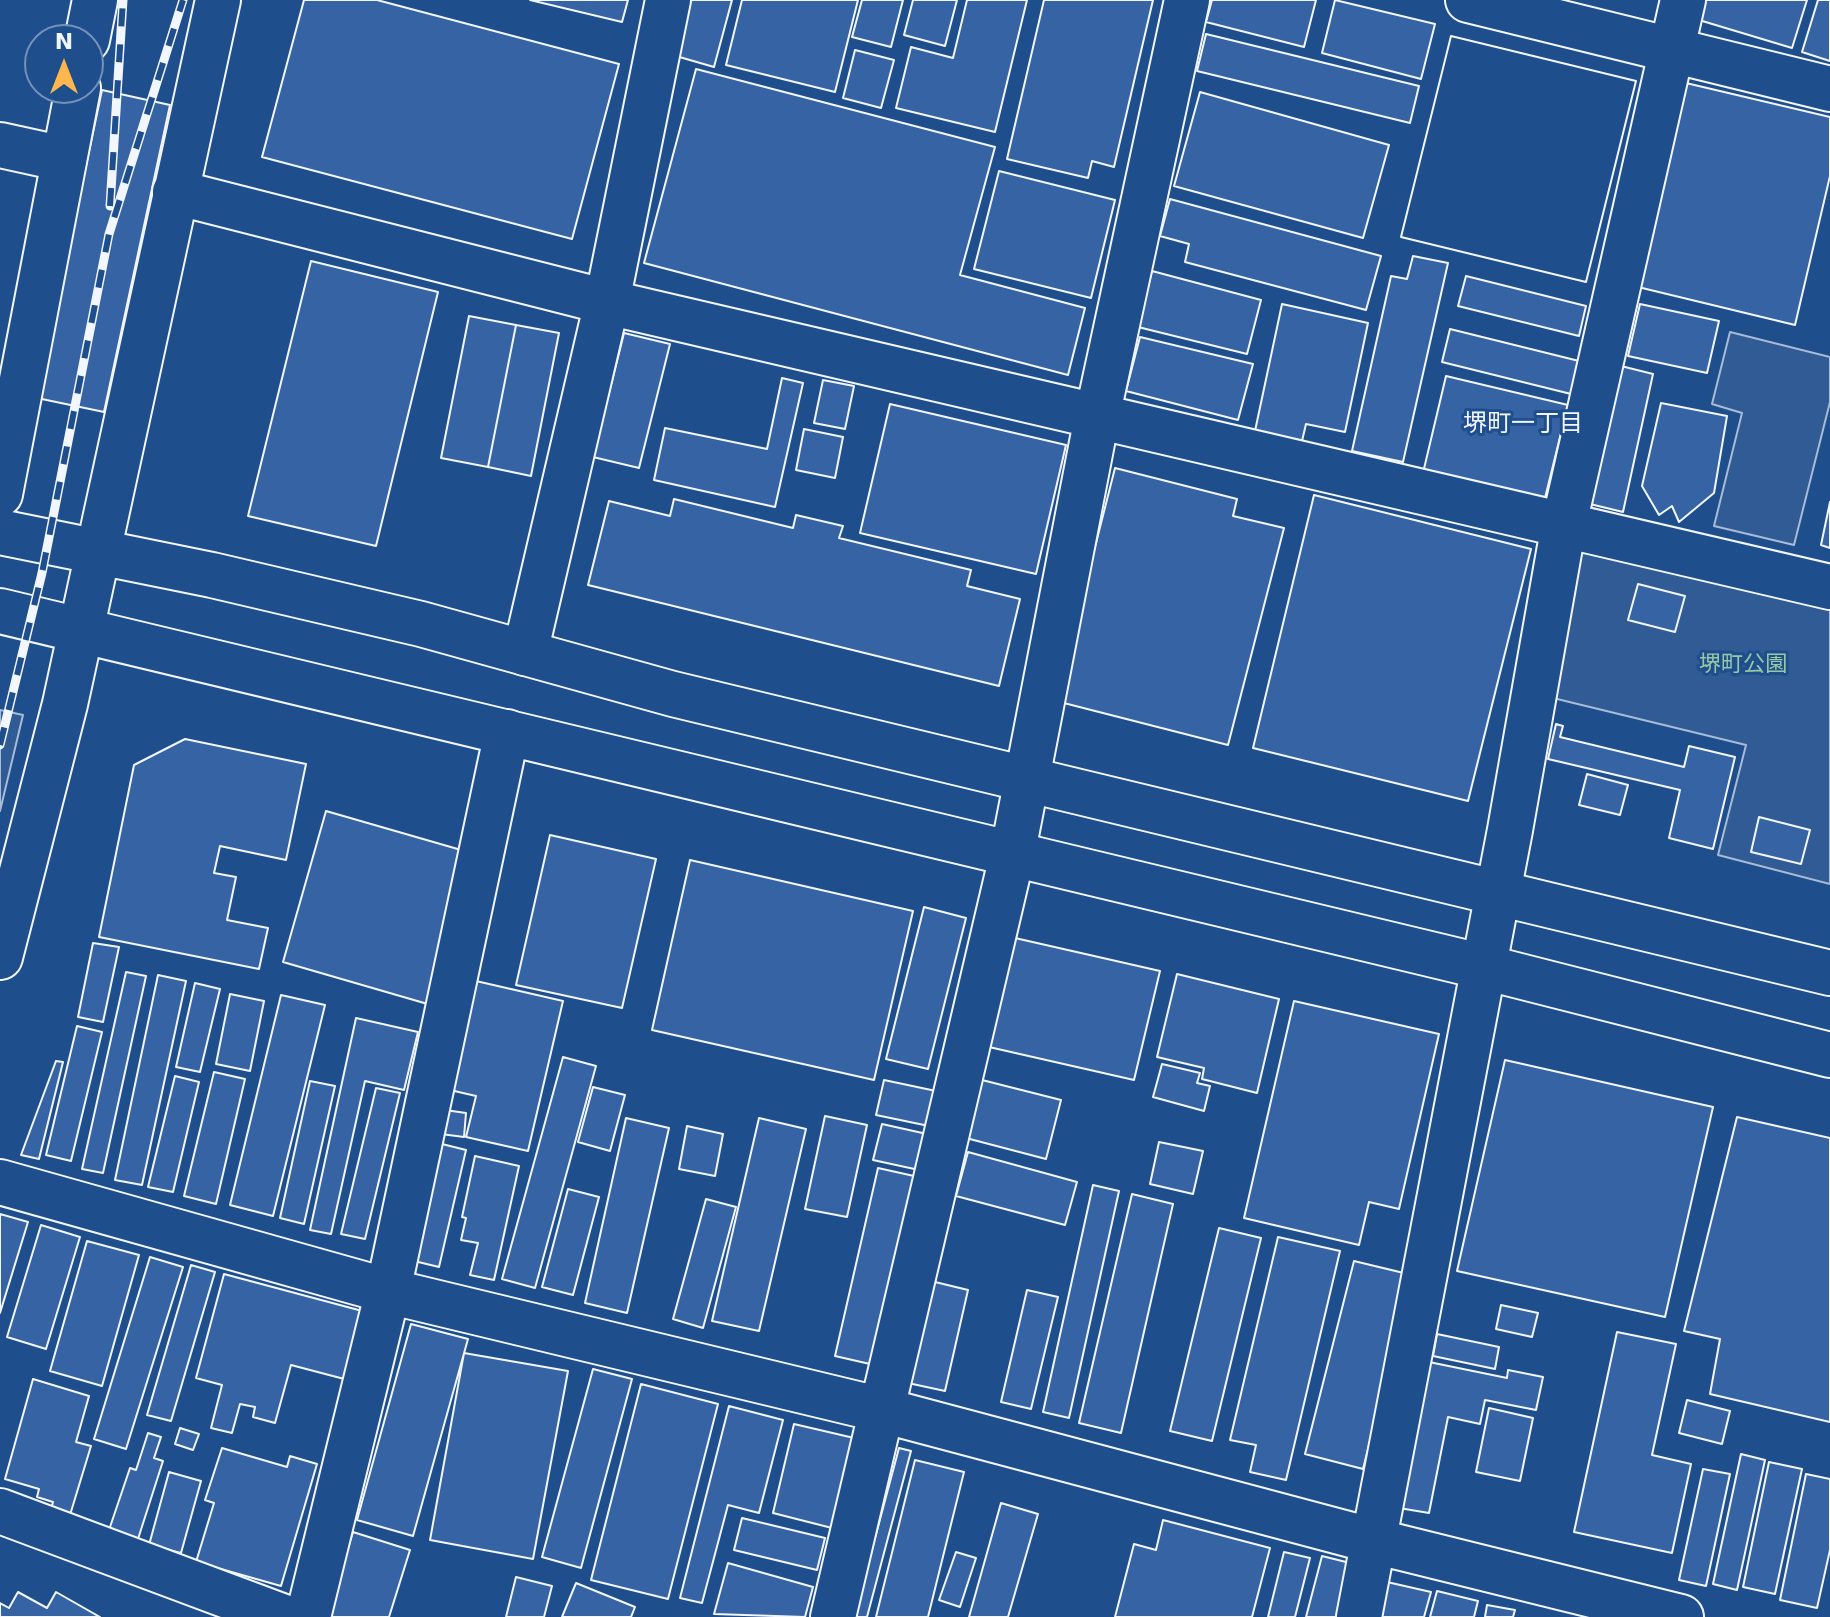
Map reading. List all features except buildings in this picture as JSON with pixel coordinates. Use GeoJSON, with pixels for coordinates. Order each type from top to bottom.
{"type":"FeatureCollection","features":[{"type":"Feature","properties":{"kind":"street"},"geometry":{"type":"LineString","coordinates":[[90,24],[95,0]]}},
{"type":"Feature","properties":{"kind":"street"},"geometry":{"type":"LineString","coordinates":[[0,957],[23,877],[82,630],[218,0]]}},
{"type":"Feature","properties":{"kind":"street"},"geometry":{"type":"LineString","coordinates":[[525,653],[607,302],[668,0]]}},
{"type":"Feature","properties":{"kind":"street"},"geometry":{"type":"LineString","coordinates":[[833,1617],[1012,856],[1097,417],[1187,0]]}},
{"type":"Feature","properties":{"kind":"street"},"geometry":{"type":"LineString","coordinates":[[1468,0],[1830,89]]}},
{"type":"Feature","properties":{"kind":"street"},"geometry":{"type":"LineString","coordinates":[[1359,1617],[1484,967],[1564,524],[1683,0]]}},
{"type":"Feature","properties":{"kind":"street"},"geometry":{"type":"LineString","coordinates":[[0,494],[75,104]]}},
{"type":"Feature","properties":{"kind":"street"},"geometry":{"type":"LineString","coordinates":[[0,145],[64,159]]}},
{"type":"Feature","properties":{"kind":"street"},"geometry":{"type":"LineString","coordinates":[[175,192],[607,302],[1830,587]]}},
{"type":"Feature","properties":{"kind":"street"},"geometry":{"type":"LineString","coordinates":[[0,532],[406,620],[673,694],[1497,890],[1830,973]]}},
{"type":"Feature","properties":{"kind":"street"},"geometry":{"type":"LineString","coordinates":[[0,611],[1484,967],[1830,1055]]}},
{"type":"Feature","properties":{"kind":"street"},"geometry":{"type":"LineString","coordinates":[[308,1617],[388,1291],[507,732]]}},
{"type":"Feature","properties":{"kind":"street"},"geometry":{"type":"LineString","coordinates":[[0,1182],[388,1291],[882,1410],[1374,1541],[1681,1617]]}},
{"type":"Feature","properties":{"kind":"street"},"geometry":{"type":"LineString","coordinates":[[0,1511],[284,1617]]}},
{"type":"Feature","properties":{"kind":"shaded area"},"geometry":{"type":"Polygon","coordinates":[[[1730,332],[1830,357],[1830,402],[1794,545],[1714,526],[1742,413],[1712,404],[1730,332]]]}},
{"type":"Feature","properties":{"kind":"shaded area","name":"堺町公園"},"geometry":{"type":"Polygon","coordinates":[[[1579,548],[1830,606],[1830,884],[1718,855],[1746,745],[1553,698],[1579,548]]]}},
{"type":"Feature","properties":{"kind":"shaded area"},"geometry":{"type":"Polygon","coordinates":[[[0,710],[23,715],[0,811],[0,710]]]}},
{"type":"Feature","properties":{"kind":"railway"},"geometry":{"type":"LineString","coordinates":[[110,206],[123,0]]}},
{"type":"Feature","properties":{"kind":"railway"},"geometry":{"type":"LineString","coordinates":[[0,745],[42,573],[109,234],[183,0]]}},
{"type":"Feature","properties":{"kind":"district","name":"堺町一丁目"},"geometry":{"type":"Point","coordinates":[1523,425]}}]}
